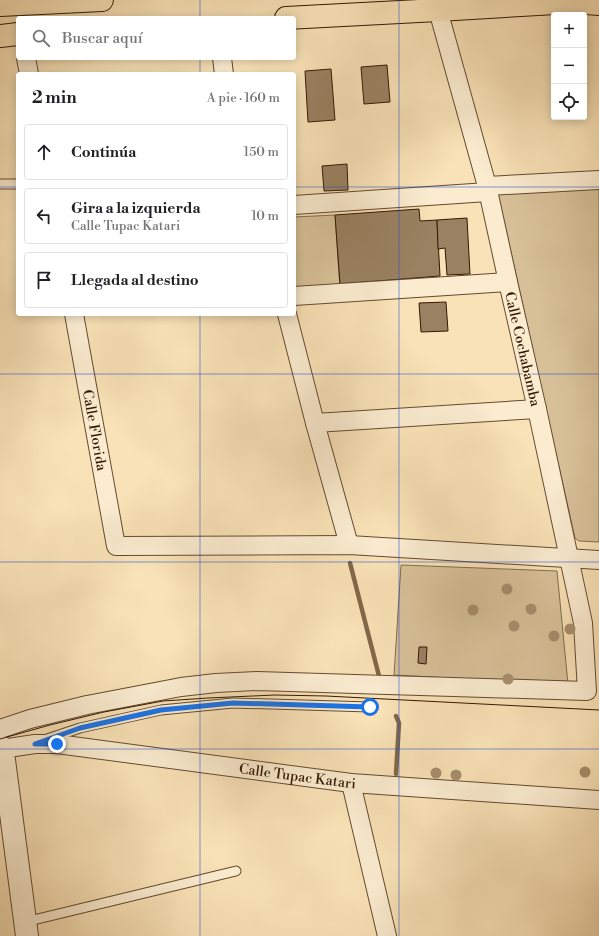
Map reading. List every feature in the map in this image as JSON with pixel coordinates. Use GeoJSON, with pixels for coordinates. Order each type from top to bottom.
{"type":"FeatureCollection","features":[{"type":"Feature","properties":{"kind":"highway"},"geometry":{"type":"LineString","coordinates":[[0,5],[102,0]]}},
{"type":"Feature","properties":{"kind":"highway"},"geometry":{"type":"LineString","coordinates":[[296,17],[573,2],[599,4]]}},
{"type":"Feature","properties":{"kind":"highway"},"geometry":{"type":"LineString","coordinates":[[0,36],[16,34]]}},
{"type":"Feature","properties":{"kind":"street","name":"Calle Cochabamba"},"geometry":{"type":"LineString","coordinates":[[0,743],[30,718],[87,705],[181,687],[216,683],[257,681],[587,692],[583,623],[537,409],[488,189],[438,10]]}},
{"type":"Feature","properties":{"kind":"street"},"geometry":{"type":"LineString","coordinates":[[26,60],[29,72]]}},
{"type":"Feature","properties":{"kind":"street"},"geometry":{"type":"LineString","coordinates":[[222,60],[224,72]]}},
{"type":"Feature","properties":{"kind":"street"},"geometry":{"type":"LineString","coordinates":[[296,205],[599,180]]}},
{"type":"Feature","properties":{"kind":"street"},"geometry":{"type":"LineString","coordinates":[[296,296],[508,282]]}},
{"type":"Feature","properties":{"kind":"street","name":"Calle Florida"},"geometry":{"type":"LineString","coordinates":[[74,316],[116,546],[349,545]]}},
{"type":"Feature","properties":{"kind":"street"},"geometry":{"type":"LineString","coordinates":[[288,316],[315,423],[349,545],[599,560]]}},
{"type":"Feature","properties":{"kind":"street"},"geometry":{"type":"LineString","coordinates":[[315,423],[537,409]]}},
{"type":"Feature","properties":{"kind":"street"},"geometry":{"type":"LineString","coordinates":[[0,743],[4,760],[26,929]]}},
{"type":"Feature","properties":{"kind":"street","name":"Calle Tupac Katari"},"geometry":{"type":"LineString","coordinates":[[0,743],[57,744],[351,783],[599,800]]}},
{"type":"Feature","properties":{"kind":"street"},"geometry":{"type":"LineString","coordinates":[[351,783],[387,936]]}},
{"type":"Feature","properties":{"kind":"lane"},"geometry":{"type":"LineString","coordinates":[[0,184],[16,184]]}},
{"type":"Feature","properties":{"kind":"lane"},"geometry":{"type":"LineString","coordinates":[[35,744],[80,728],[161,710],[233,703],[370,707]]}},
{"type":"Feature","properties":{"kind":"lane"},"geometry":{"type":"LineString","coordinates":[[26,929],[236,871]]}},
{"type":"Feature","properties":{"kind":"shaded area"},"geometry":{"type":"Polygon","coordinates":[[[599,185],[599,542],[579,541],[575,538],[498,194],[599,185]]]}},
{"type":"Feature","properties":{"kind":"shaded area"},"geometry":{"type":"Polygon","coordinates":[[[335,215],[340,288],[296,290],[296,217],[335,215]]]}},
{"type":"Feature","properties":{"kind":"shaded area"},"geometry":{"type":"Polygon","coordinates":[[[401,565],[557,571],[568,684],[394,675],[401,565]]]}},
{"type":"Feature","properties":{"kind":"building"},"geometry":{"type":"Polygon","coordinates":[[[387,65],[390,102],[364,104],[361,67],[387,65]]]}},
{"type":"Feature","properties":{"kind":"building"},"geometry":{"type":"Polygon","coordinates":[[[331,69],[335,120],[308,122],[305,71],[331,69]]]}},
{"type":"Feature","properties":{"kind":"building"},"geometry":{"type":"Polygon","coordinates":[[[347,164],[348,190],[324,191],[322,166],[347,164]]]}},
{"type":"Feature","properties":{"kind":"building"},"geometry":{"type":"Polygon","coordinates":[[[419,209],[420,221],[437,220],[440,276],[340,284],[335,215],[419,209]]]}},
{"type":"Feature","properties":{"kind":"building"},"geometry":{"type":"Polygon","coordinates":[[[467,218],[470,274],[447,275],[445,248],[438,249],[437,220],[467,218]]]}},
{"type":"Feature","properties":{"kind":"building"},"geometry":{"type":"Polygon","coordinates":[[[446,302],[448,331],[421,332],[419,303],[446,302]]]}},
{"type":"Feature","properties":{"kind":"building"},"geometry":{"type":"Polygon","coordinates":[[[419,647],[427,647],[426,664],[418,663],[419,647]]]}},
{"type":"Feature","properties":{"kind":"waterway"},"geometry":{"type":"LineString","coordinates":[[350,563],[379,676]]}},
{"type":"Feature","properties":{"kind":"waterway"},"geometry":{"type":"LineString","coordinates":[[396,716],[399,723],[396,774]]}},
{"type":"Feature","properties":{"kind":"tram line"},"geometry":{"type":"LineString","coordinates":[[0,739],[104,712],[163,701],[208,698],[275,695],[326,696],[599,710]]}},
{"type":"Feature","properties":{"kind":"route"},"geometry":{"type":"LineString","coordinates":[[57,744],[35,744],[80,728],[161,710],[233,703],[370,707]]}}]}
